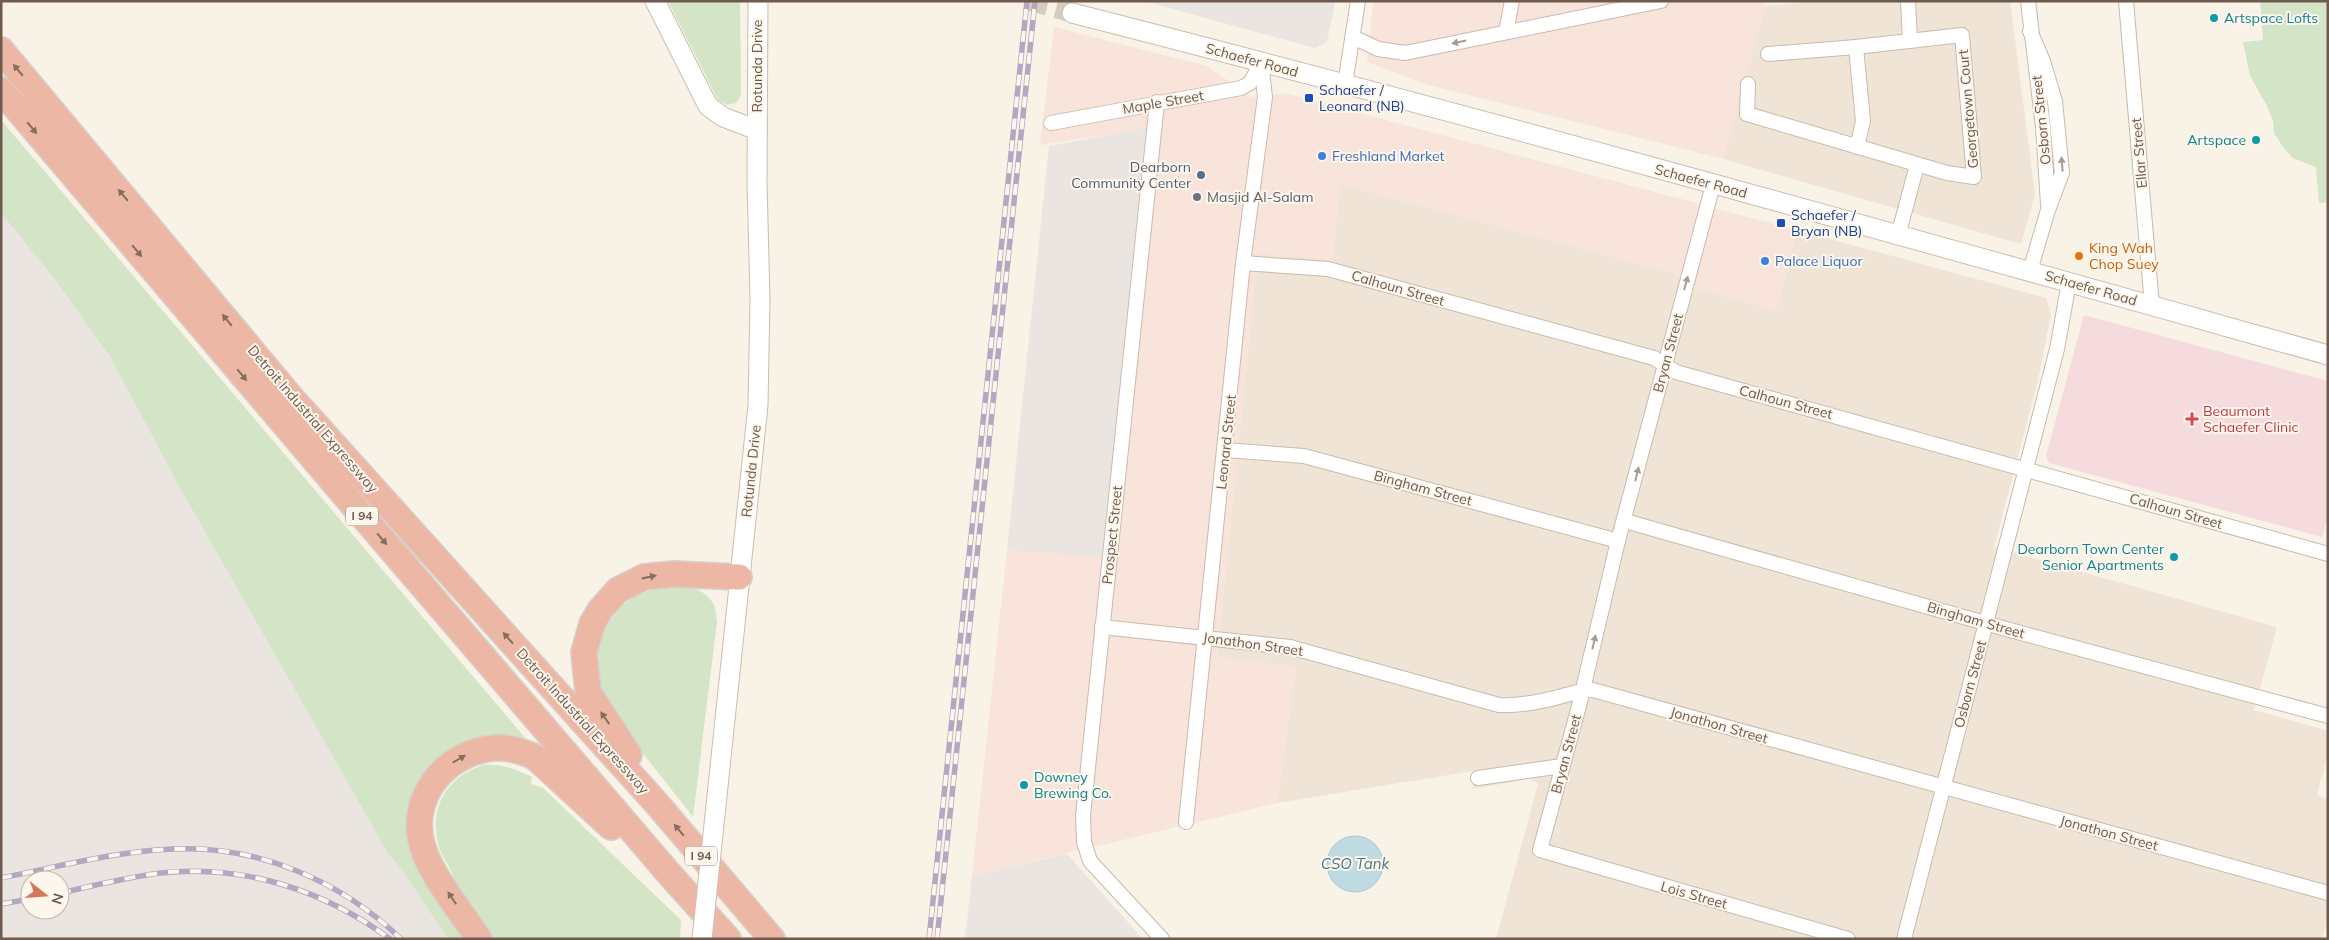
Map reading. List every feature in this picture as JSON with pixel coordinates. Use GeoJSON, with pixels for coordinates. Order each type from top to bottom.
{"type":"FeatureCollection","features":[{"type":"Feature","properties":{"kind":"highway","name":"Detroit Industrial Expressway"},"geometry":{"type":"LineString","coordinates":[[1,50],[289,395],[658,805],[772,939]]}},
{"type":"Feature","properties":{"kind":"highway","name":"Detroit Industrial Expressway"},"geometry":{"type":"LineString","coordinates":[[1,90],[330,479],[671,876],[728,939]]}},
{"type":"Feature","properties":{"kind":"highway"},"geometry":{"type":"LineString","coordinates":[[658,805],[620,739],[588,692],[583,663],[586,640],[592,624],[608,600],[618,590],[644,577],[667,574],[739,577]]}},
{"type":"Feature","properties":{"kind":"highway"},"geometry":{"type":"LineString","coordinates":[[479,939],[431,866],[422,846],[419,828],[420,811],[426,794],[435,778],[455,761],[481,750],[506,748],[535,757],[598,816],[671,876]]}},
{"type":"Feature","properties":{"kind":"main road"},"geometry":{"type":"LineString","coordinates":[[654,1],[708,106],[724,117],[757,130]]}},
{"type":"Feature","properties":{"kind":"main road","name":"Rotunda Drive"},"geometry":{"type":"LineString","coordinates":[[702,939],[758,400],[760,299],[757,130],[758,1]]}},
{"type":"Feature","properties":{"kind":"main road","name":"Schaefer Road"},"geometry":{"type":"LineString","coordinates":[[1072,13],[1345,84],[2030,271],[2328,355]]}},
{"type":"Feature","properties":{"kind":"street"},"geometry":{"type":"LineString","coordinates":[[1345,84],[1358,1]]}},
{"type":"Feature","properties":{"kind":"street"},"geometry":{"type":"LineString","coordinates":[[1506,32],[1512,1]]}},
{"type":"Feature","properties":{"kind":"street"},"geometry":{"type":"LineString","coordinates":[[1353,37],[1378,49],[1406,53],[1661,1]]}},
{"type":"Feature","properties":{"kind":"street"},"geometry":{"type":"LineString","coordinates":[[1908,1],[1910,41]]}},
{"type":"Feature","properties":{"kind":"street","name":"Osborn Street"},"geometry":{"type":"LineString","coordinates":[[2028,1],[2030,31],[2043,127],[2048,210],[2030,271]]}},
{"type":"Feature","properties":{"kind":"street","name":"Ellar Street"},"geometry":{"type":"LineString","coordinates":[[2126,1],[2152,306]]}},
{"type":"Feature","properties":{"kind":"street","name":"Georgetown Court"},"geometry":{"type":"LineString","coordinates":[[1748,84],[1747,114],[1947,174],[1974,177],[1962,35],[1856,47],[1768,54]]}},
{"type":"Feature","properties":{"kind":"street"},"geometry":{"type":"LineString","coordinates":[[1856,47],[1862,121],[1857,147]]}},
{"type":"Feature","properties":{"kind":"street","name":"Maple Street"},"geometry":{"type":"LineString","coordinates":[[1052,123],[1157,102],[1241,88],[1250,83],[1261,63]]}},
{"type":"Feature","properties":{"kind":"street","name":"Leonard Street"},"geometry":{"type":"LineString","coordinates":[[1186,822],[1243,263],[1265,97],[1261,63]]}},
{"type":"Feature","properties":{"kind":"street","name":"Prospect Street"},"geometry":{"type":"LineString","coordinates":[[1157,102],[1083,816],[1084,842],[1090,860],[1162,939]]}},
{"type":"Feature","properties":{"kind":"street"},"geometry":{"type":"LineString","coordinates":[[1898,236],[1917,165]]}},
{"type":"Feature","properties":{"kind":"street","name":"Bryan Street"},"geometry":{"type":"LineString","coordinates":[[1540,850],[1583,690],[1618,541],[1625,521],[1664,365],[1713,185]]}},
{"type":"Feature","properties":{"kind":"street","name":"Calhoun Street"},"geometry":{"type":"LineString","coordinates":[[1243,263],[1328,269],[1654,358],[1676,372],[2328,554]]}},
{"type":"Feature","properties":{"kind":"street","name":"Osborn Street"},"geometry":{"type":"LineString","coordinates":[[1904,939],[2057,348],[2069,282]]}},
{"type":"Feature","properties":{"kind":"street","name":"Bingham Street"},"geometry":{"type":"LineString","coordinates":[[1225,450],[1304,456],[1618,541]]}},
{"type":"Feature","properties":{"kind":"street","name":"Bingham Street"},"geometry":{"type":"LineString","coordinates":[[1625,521],[1985,623],[2328,716]]}},
{"type":"Feature","properties":{"kind":"street","name":"Jonathon Street"},"geometry":{"type":"LineString","coordinates":[[1102,627],[1290,647],[1498,704],[1509,705],[1566,695],[1583,690],[1614,695],[1943,788],[2328,893]]}},
{"type":"Feature","properties":{"kind":"street"},"geometry":{"type":"LineString","coordinates":[[1478,778],[1562,766]]}},
{"type":"Feature","properties":{"kind":"street","name":"Lois Street"},"geometry":{"type":"LineString","coordinates":[[1540,850],[1848,939]]}},
{"type":"Feature","properties":{"kind":"shaded area"},"geometry":{"type":"Polygon","coordinates":[[[1143,1],[1335,1],[1327,42],[1315,48],[1143,1]]]}},
{"type":"Feature","properties":{"kind":"shaded area"},"geometry":{"type":"Polygon","coordinates":[[[1373,1],[1763,1],[1765,6],[1723,159],[1425,84],[1367,62],[1373,1]]]}},
{"type":"Feature","properties":{"kind":"shaded area"},"geometry":{"type":"Polygon","coordinates":[[[1814,1],[2010,1],[2035,194],[2021,244],[1723,159],[1765,6],[1814,1]]]}},
{"type":"Feature","properties":{"kind":"shaded area"},"geometry":{"type":"Polygon","coordinates":[[[1054,27],[1207,66],[1251,97],[1285,93],[1797,230],[1776,310],[1698,289],[1677,274],[1340,184],[1333,259],[1258,254],[1217,657],[1296,667],[1277,803],[972,876],[1007,550],[1102,556],[1146,129],[1040,145],[1054,27]]]}},
{"type":"Feature","properties":{"kind":"shaded area"},"geometry":{"type":"Polygon","coordinates":[[[1146,128],[1102,557],[1007,550],[1049,146],[1146,128]]]}},
{"type":"Feature","properties":{"kind":"shaded area"},"geometry":{"type":"Polygon","coordinates":[[[1340,184],[1677,274],[1698,289],[1776,310],[1797,230],[2046,298],[2051,314],[2037,385],[1994,547],[2277,627],[2254,710],[2328,731],[2328,753],[2317,795],[2328,799],[2328,918],[2322,939],[1496,939],[1538,784],[1530,779],[1473,789],[1473,771],[1277,803],[1296,667],[1217,657],[1258,251],[1340,184]]]}},
{"type":"Feature","properties":{"kind":"shaded area"},"geometry":{"type":"Polygon","coordinates":[[[1,213],[261,524],[356,797],[450,939],[1,939],[1,213]]]}},
{"type":"Feature","properties":{"kind":"shaded area","name":"Beaumont Schaefer Clinic"},"geometry":{"type":"Polygon","coordinates":[[[2084,315],[2328,381],[2328,515],[2322,537],[2049,463],[2046,456],[2084,315]]]}},
{"type":"Feature","properties":{"kind":"shaded area"},"geometry":{"type":"Polygon","coordinates":[[[1067,854],[1143,939],[965,939],[972,876],[1067,854]]]}},
{"type":"Feature","properties":{"kind":"green space"},"geometry":{"type":"Polygon","coordinates":[[[668,1],[740,1],[741,96],[736,103],[727,105],[718,100],[668,1]]]}},
{"type":"Feature","properties":{"kind":"green space"},"geometry":{"type":"Polygon","coordinates":[[[2260,1],[2328,1],[2328,202],[2319,203],[2316,167],[2293,158],[2274,133],[2273,121],[2266,104],[2250,76],[2243,42],[2263,40],[2260,1]]]}},
{"type":"Feature","properties":{"kind":"green space"},"geometry":{"type":"Polygon","coordinates":[[[1,120],[533,747],[515,743],[417,790],[444,909],[463,939],[448,939],[401,868],[389,855],[179,486],[111,358],[54,278],[1,213],[1,120]]]}},
{"type":"Feature","properties":{"kind":"green space"},"geometry":{"type":"Polygon","coordinates":[[[670,585],[694,588],[704,594],[714,605],[717,622],[693,817],[622,724],[601,684],[597,668],[597,651],[600,640],[614,615],[634,597],[650,590],[670,585]]]}},
{"type":"Feature","properties":{"kind":"green space"},"geometry":{"type":"Polygon","coordinates":[[[483,765],[497,765],[532,777],[531,784],[543,788],[681,920],[680,939],[488,939],[449,878],[453,875],[440,851],[436,833],[438,808],[443,796],[459,778],[470,770],[483,765]]]}},
{"type":"Feature","properties":{"kind":"water","name":"CSO Tank"},"geometry":{"type":"Polygon","coordinates":[[[1349,836],[1361,836],[1371,840],[1379,848],[1383,864],[1379,880],[1371,888],[1361,892],[1349,892],[1339,888],[1331,880],[1327,870],[1327,858],[1331,848],[1339,840],[1349,836]]]}},
{"type":"Feature","properties":{"kind":"tunnel"},"geometry":{"type":"LineString","coordinates":[[1029,1],[1072,13]]}},
{"type":"Feature","properties":{"kind":"railway"},"geometry":{"type":"LineString","coordinates":[[929,939],[1027,1]]}},
{"type":"Feature","properties":{"kind":"railway"},"geometry":{"type":"LineString","coordinates":[[937,939],[1035,1]]}},
{"type":"Feature","properties":{"kind":"railway"},"geometry":{"type":"LineString","coordinates":[[1,878],[87,860],[152,850],[205,849],[236,853],[267,860],[325,884],[377,918],[401,939]]}},
{"type":"Feature","properties":{"kind":"railway"},"geometry":{"type":"LineString","coordinates":[[70,891],[161,873],[192,871],[252,877],[282,884],[310,894],[365,922],[390,939]]}},
{"type":"Feature","properties":{"kind":"railway"},"geometry":{"type":"LineString","coordinates":[[1,904],[20,901]]}},
{"type":"Feature","properties":{"kind":"place","name":"Artspace Lofts"},"geometry":{"type":"Point","coordinates":[2214,18]}},
{"type":"Feature","properties":{"kind":"place","name":"Schaefer / Leonard (NB)"},"geometry":{"type":"Point","coordinates":[1309,98]}},
{"type":"Feature","properties":{"kind":"place","name":"Artspace"},"geometry":{"type":"Point","coordinates":[2256,140]}},
{"type":"Feature","properties":{"kind":"place","name":"Freshland Market"},"geometry":{"type":"Point","coordinates":[1322,156]}},
{"type":"Feature","properties":{"kind":"place","name":"Dearborn Community Center"},"geometry":{"type":"Point","coordinates":[1201,175]}},
{"type":"Feature","properties":{"kind":"place","name":"Masjid Al-Salam"},"geometry":{"type":"Point","coordinates":[1197,197]}},
{"type":"Feature","properties":{"kind":"place","name":"Schaefer / Bryan (NB)"},"geometry":{"type":"Point","coordinates":[1781,223]}},
{"type":"Feature","properties":{"kind":"place","name":"King Wah Chop Suey"},"geometry":{"type":"Point","coordinates":[2079,256]}},
{"type":"Feature","properties":{"kind":"place","name":"Palace Liquor"},"geometry":{"type":"Point","coordinates":[1765,261]}},
{"type":"Feature","properties":{"kind":"place","name":"Beaumont Schaefer Clinic"},"geometry":{"type":"Point","coordinates":[2192,419]}},
{"type":"Feature","properties":{"kind":"place","name":"Dearborn Town Center Senior Apartments"},"geometry":{"type":"Point","coordinates":[2174,557]}},
{"type":"Feature","properties":{"kind":"place","name":"Downey Brewing Co."},"geometry":{"type":"Point","coordinates":[1024,785]}}]}
